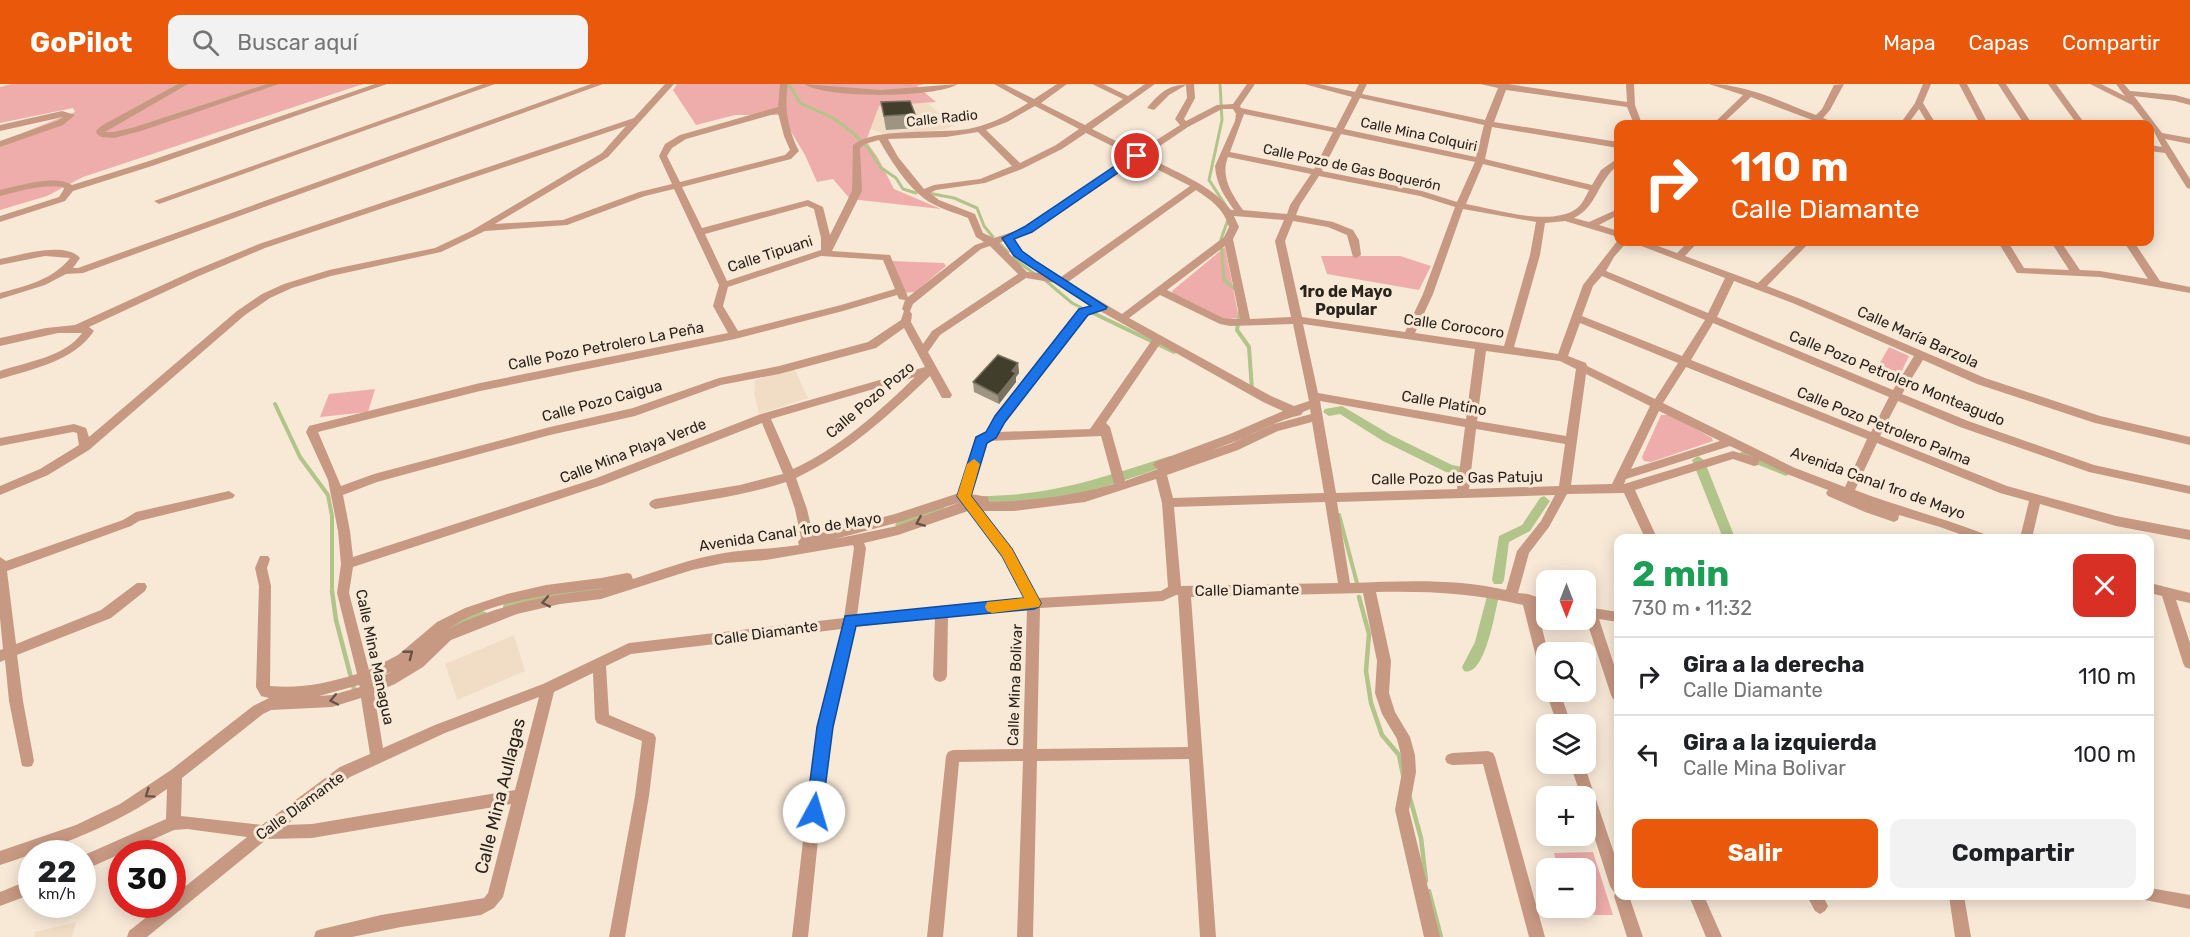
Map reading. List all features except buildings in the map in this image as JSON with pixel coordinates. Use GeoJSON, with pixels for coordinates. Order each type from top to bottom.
{"type":"FeatureCollection","features":[{"type":"Feature","properties":{"kind":"street"},"geometry":{"type":"LineString","coordinates":[[184,84],[104,128],[100,131],[101,134],[114,135],[138,129],[276,84]]}},
{"type":"Feature","properties":{"kind":"street"},"geometry":{"type":"LineString","coordinates":[[0,219],[62,199],[69,189],[383,84]]}},
{"type":"Feature","properties":{"kind":"street"},"geometry":{"type":"LineString","coordinates":[[159,201],[491,84]]}},
{"type":"Feature","properties":{"kind":"street"},"geometry":{"type":"LineString","coordinates":[[63,271],[79,271],[170,240],[599,84]]}},
{"type":"Feature","properties":{"kind":"street"},"geometry":{"type":"LineString","coordinates":[[0,491],[45,472],[85,447],[241,313],[266,296],[288,286],[329,273],[438,250],[483,228],[605,154],[669,84]]}},
{"type":"Feature","properties":{"kind":"street"},"geometry":{"type":"LineString","coordinates":[[483,228],[564,224],[642,194],[788,158],[795,151],[789,140],[782,109],[781,97],[784,84]]}},
{"type":"Feature","properties":{"kind":"street"},"geometry":{"type":"LineString","coordinates":[[808,84],[875,93],[954,84]]}},
{"type":"Feature","properties":{"kind":"street"},"geometry":{"type":"LineString","coordinates":[[998,84],[1196,186],[1235,212],[1289,218],[1350,231],[1356,255]]}},
{"type":"Feature","properties":{"kind":"street","name":"Calle Radio"},"geometry":{"type":"LineString","coordinates":[[826,253],[857,190],[856,147],[871,139],[882,137],[980,129],[996,124],[1035,103],[1063,84]]}},
{"type":"Feature","properties":{"kind":"street"},"geometry":{"type":"LineString","coordinates":[[1096,84],[1129,99]]}},
{"type":"Feature","properties":{"kind":"street"},"geometry":{"type":"LineString","coordinates":[[923,193],[934,188],[982,182],[1044,156],[1151,84]]}},
{"type":"Feature","properties":{"kind":"street"},"geometry":{"type":"LineString","coordinates":[[1151,108],[1166,93],[1182,84]]}},
{"type":"Feature","properties":{"kind":"street"},"geometry":{"type":"LineString","coordinates":[[1185,125],[1179,119],[1191,98],[1190,84]]}},
{"type":"Feature","properties":{"kind":"street"},"geometry":{"type":"LineString","coordinates":[[1123,318],[1228,239],[1234,227],[1235,212],[1221,179],[1220,166],[1239,121],[1237,108],[1251,84]]}},
{"type":"Feature","properties":{"kind":"street"},"geometry":{"type":"LineString","coordinates":[[1308,84],[1489,124],[1614,143]]}},
{"type":"Feature","properties":{"kind":"street"},"geometry":{"type":"LineString","coordinates":[[1345,588],[1314,400],[1280,241],[1289,218],[1305,188],[1316,174],[1363,84]]}},
{"type":"Feature","properties":{"kind":"street"},"geometry":{"type":"LineString","coordinates":[[1484,84],[1504,85],[1631,105]]}},
{"type":"Feature","properties":{"kind":"street"},"geometry":{"type":"LineString","coordinates":[[1630,84],[1631,105],[1637,120]]}},
{"type":"Feature","properties":{"kind":"street"},"geometry":{"type":"LineString","coordinates":[[1713,84],[1750,93],[1811,120]]}},
{"type":"Feature","properties":{"kind":"street"},"geometry":{"type":"LineString","coordinates":[[1817,120],[1826,110],[1836,87],[1840,84]]}},
{"type":"Feature","properties":{"kind":"street"},"geometry":{"type":"LineString","coordinates":[[1907,120],[1919,103],[1927,84]]}},
{"type":"Feature","properties":{"kind":"street"},"geometry":{"type":"LineString","coordinates":[[1963,84],[1982,120]]}},
{"type":"Feature","properties":{"kind":"street"},"geometry":{"type":"LineString","coordinates":[[2002,84],[2025,120]]}},
{"type":"Feature","properties":{"kind":"street"},"geometry":{"type":"LineString","coordinates":[[2052,84],[2079,120]]}},
{"type":"Feature","properties":{"kind":"street"},"geometry":{"type":"LineString","coordinates":[[2094,84],[2134,103]]}},
{"type":"Feature","properties":{"kind":"street"},"geometry":{"type":"LineString","coordinates":[[2120,84],[2147,120]]}},
{"type":"Feature","properties":{"kind":"street"},"geometry":{"type":"LineString","coordinates":[[1409,335],[1480,161],[1496,99],[1504,85]]}},
{"type":"Feature","properties":{"kind":"street"},"geometry":{"type":"LineString","coordinates":[[1721,120],[1750,93]]}},
{"type":"Feature","properties":{"kind":"street"},"geometry":{"type":"LineString","coordinates":[[2127,93],[2175,98],[2190,102]]}},
{"type":"Feature","properties":{"kind":"street"},"geometry":{"type":"LineString","coordinates":[[1919,103],[1930,120]]}},
{"type":"Feature","properties":{"kind":"street"},"geometry":{"type":"LineString","coordinates":[[906,322],[908,303],[971,252],[991,241],[1028,230],[1185,125],[1220,107],[1237,108]]}},
{"type":"Feature","properties":{"kind":"street","name":"Calle Mina Colquiri"},"geometry":{"type":"LineString","coordinates":[[1237,108],[1593,188]]}},
{"type":"Feature","properties":{"kind":"street"},"geometry":{"type":"LineString","coordinates":[[735,335],[718,306],[724,285],[663,156],[668,146],[683,137],[782,109]]}},
{"type":"Feature","properties":{"kind":"street"},"geometry":{"type":"LineString","coordinates":[[0,128],[62,114],[71,115],[60,123],[0,144]]}},
{"type":"Feature","properties":{"kind":"street"},"geometry":{"type":"LineString","coordinates":[[0,342],[76,329],[262,246],[638,120]]}},
{"type":"Feature","properties":{"kind":"street"},"geometry":{"type":"LineString","coordinates":[[980,129],[1019,167]]}},
{"type":"Feature","properties":{"kind":"street"},"geometry":{"type":"LineString","coordinates":[[2154,129],[2186,174],[2190,186]]}},
{"type":"Feature","properties":{"kind":"street"},"geometry":{"type":"LineString","coordinates":[[2159,135],[2190,141]]}},
{"type":"Feature","properties":{"kind":"street"},"geometry":{"type":"LineString","coordinates":[[882,137],[891,153],[923,193],[936,202],[972,216],[979,235],[991,241],[1024,275]]}},
{"type":"Feature","properties":{"kind":"street"},"geometry":{"type":"LineString","coordinates":[[2154,149],[2169,151]]}},
{"type":"Feature","properties":{"kind":"street","name":"Calle Pozo de Gas Boquerón"},"geometry":{"type":"LineString","coordinates":[[1227,154],[1422,194],[1460,206],[1541,220],[1565,218]]}},
{"type":"Feature","properties":{"kind":"street"},"geometry":{"type":"LineString","coordinates":[[1565,218],[1582,210],[1604,172],[1614,164]]}},
{"type":"Feature","properties":{"kind":"street"},"geometry":{"type":"LineString","coordinates":[[0,193],[60,183],[67,185],[69,189]]}},
{"type":"Feature","properties":{"kind":"street"},"geometry":{"type":"LineString","coordinates":[[922,353],[936,333],[1024,275],[1062,281],[1196,186]]}},
{"type":"Feature","properties":{"kind":"street"},"geometry":{"type":"LineString","coordinates":[[700,232],[808,204],[818,207],[826,238],[826,253],[887,257],[907,309]]}},
{"type":"Feature","properties":{"kind":"street"},"geometry":{"type":"LineString","coordinates":[[1591,225],[1614,214]]}},
{"type":"Feature","properties":{"kind":"street"},"geometry":{"type":"LineString","coordinates":[[1565,218],[1614,233]]}},
{"type":"Feature","properties":{"kind":"street"},"geometry":{"type":"LineString","coordinates":[[1508,349],[1534,255],[1541,220]]}},
{"type":"Feature","properties":{"kind":"street"},"geometry":{"type":"LineString","coordinates":[[1007,238],[1018,253],[1101,307],[1293,411],[1317,417]]}},
{"type":"Feature","properties":{"kind":"street"},"geometry":{"type":"LineString","coordinates":[[1228,239],[1246,322]]}},
{"type":"Feature","properties":{"kind":"street"},"geometry":{"type":"LineString","coordinates":[[1562,358],[1588,285],[1618,246]]}},
{"type":"Feature","properties":{"kind":"street","name":"Calle María Barzola"},"geometry":{"type":"LineString","coordinates":[[1650,246],[1760,286],[1981,381],[2068,411],[2132,429],[2190,441]]}},
{"type":"Feature","properties":{"kind":"street"},"geometry":{"type":"LineString","coordinates":[[1679,257],[1689,246]]}},
{"type":"Feature","properties":{"kind":"street"},"geometry":{"type":"LineString","coordinates":[[1760,286],[1801,246]]}},
{"type":"Feature","properties":{"kind":"street"},"geometry":{"type":"LineString","coordinates":[[2005,246],[2021,271],[2100,274],[2190,290]]}},
{"type":"Feature","properties":{"kind":"street"},"geometry":{"type":"LineString","coordinates":[[2059,246],[2076,272]]}},
{"type":"Feature","properties":{"kind":"street"},"geometry":{"type":"LineString","coordinates":[[2132,246],[2157,285]]}},
{"type":"Feature","properties":{"kind":"street","name":"Calle Tipuani"},"geometry":{"type":"LineString","coordinates":[[724,285],[812,255],[826,253]]}},
{"type":"Feature","properties":{"kind":"street"},"geometry":{"type":"LineString","coordinates":[[0,262],[45,254],[70,254],[75,258],[63,271],[40,283],[0,296]]}},
{"type":"Feature","properties":{"kind":"street","name":"Calle Pozo Petrolero Monteagudo"},"geometry":{"type":"LineString","coordinates":[[1600,272],[1964,424],[2093,469],[2190,490]]}},
{"type":"Feature","properties":{"kind":"street"},"geometry":{"type":"LineString","coordinates":[[1649,534],[1622,488],[1622,476],[1656,406],[1711,319],[1731,276]]}},
{"type":"Feature","properties":{"kind":"street","name":"Calle Pozo Petrolero La Peña"},"geometry":{"type":"LineString","coordinates":[[316,428],[480,387],[735,335],[900,291]]}},
{"type":"Feature","properties":{"kind":"street","name":"Calle Corocoro"},"geometry":{"type":"LineString","coordinates":[[1161,291],[1209,318],[1230,323],[1298,320],[1562,358],[1730,442]]}},
{"type":"Feature","properties":{"kind":"street"},"geometry":{"type":"LineString","coordinates":[[967,501],[981,441],[991,435],[1000,419],[1083,312],[1101,307]]}},
{"type":"Feature","properties":{"kind":"street","name":"Calle Pozo Petrolero Palma"},"geometry":{"type":"LineString","coordinates":[[1576,318],[1960,474],[2035,499],[2144,528],[2190,535]]}},
{"type":"Feature","properties":{"kind":"street","name":"Calle Pozo Pozo"},"geometry":{"type":"LineString","coordinates":[[655,504],[751,487],[789,476],[831,452],[930,369],[906,322]]}},
{"type":"Feature","properties":{"kind":"street","name":"Calle Pozo Caigua"},"geometry":{"type":"LineString","coordinates":[[336,493],[374,478],[550,430],[635,411],[719,382],[779,370],[872,345],[906,322]]}},
{"type":"Feature","properties":{"kind":"street"},"geometry":{"type":"LineString","coordinates":[[0,375],[75,348],[82,343],[89,331],[76,329]]}},
{"type":"Feature","properties":{"kind":"street"},"geometry":{"type":"LineString","coordinates":[[1093,433],[1158,339]]}},
{"type":"Feature","properties":{"kind":"street"},"geometry":{"type":"LineString","coordinates":[[1463,492],[1481,345]]}},
{"type":"Feature","properties":{"kind":"street"},"geometry":{"type":"LineString","coordinates":[[1921,354],[1894,396],[1872,439],[1851,497],[1883,514],[1954,534]]}},
{"type":"Feature","properties":{"kind":"street"},"geometry":{"type":"LineString","coordinates":[[1511,594],[1523,551],[1545,524],[1564,490],[1582,366]]}},
{"type":"Feature","properties":{"kind":"street"},"geometry":{"type":"LineString","coordinates":[[930,369],[946,395]]}},
{"type":"Feature","properties":{"kind":"street","name":"Calle Mina Playa Verde"},"geometry":{"type":"LineString","coordinates":[[347,564],[598,482],[765,417],[930,369]]}},
{"type":"Feature","properties":{"kind":"street","name":"Avenida Canal 1ro de Mayo"},"geometry":{"type":"LineString","coordinates":[[0,858],[99,822],[124,810],[175,775],[258,710],[269,705],[332,701],[404,658],[428,637],[456,618],[522,596],[617,581],[726,550],[770,548],[808,541],[967,501],[1030,505],[1086,497],[1234,438],[1314,400]]}},
{"type":"Feature","properties":{"kind":"street","name":"Calle Platino"},"geometry":{"type":"LineString","coordinates":[[1314,400],[1472,423],[1571,441]]}},
{"type":"Feature","properties":{"kind":"street"},"geometry":{"type":"LineString","coordinates":[[765,417],[805,518],[808,541]]}},
{"type":"Feature","properties":{"kind":"street","name":"Avenida Canal 1ro de Mayo"},"geometry":{"type":"LineString","coordinates":[[1120,483],[1160,473],[1234,447],[1275,428],[1317,417]]}},
{"type":"Feature","properties":{"kind":"street"},"geometry":{"type":"LineString","coordinates":[[1102,420],[1120,483]]}},
{"type":"Feature","properties":{"kind":"street"},"geometry":{"type":"LineString","coordinates":[[0,442],[74,428],[82,431],[85,447]]}},
{"type":"Feature","properties":{"kind":"street","name":"Calle Mina Managua"},"geometry":{"type":"LineString","coordinates":[[316,428],[312,432],[334,480],[344,531],[347,564],[343,593],[365,683],[378,757]]}},
{"type":"Feature","properties":{"kind":"street"},"geometry":{"type":"LineString","coordinates":[[991,435],[1105,432]]}},
{"type":"Feature","properties":{"kind":"street"},"geometry":{"type":"LineString","coordinates":[[1622,476],[1730,442]]}},
{"type":"Feature","properties":{"kind":"street","name":"Avenida Canal 1ro de Mayo"},"geometry":{"type":"LineString","coordinates":[[1730,442],[1851,497],[1972,534]]}},
{"type":"Feature","properties":{"kind":"street","name":"Calle Pozo de Gas Patuju"},"geometry":{"type":"LineString","coordinates":[[1168,503],[1622,488],[1733,455],[1851,497]]}},
{"type":"Feature","properties":{"kind":"street"},"geometry":{"type":"LineString","coordinates":[[1160,473],[1168,503],[1179,590],[1195,753],[1208,937]]}},
{"type":"Feature","properties":{"kind":"street"},"geometry":{"type":"LineString","coordinates":[[0,568],[127,523],[136,517],[229,495]]}},
{"type":"Feature","properties":{"kind":"street"},"geometry":{"type":"LineString","coordinates":[[2027,534],[2035,499]]}},
{"type":"Feature","properties":{"kind":"street","name":"Avenida Canal 1ro de Mayo"},"geometry":{"type":"LineString","coordinates":[[264,559],[261,568],[265,586],[263,687],[266,692],[274,693],[323,689],[390,680],[418,663],[446,636],[460,628],[516,609],[601,594],[692,565],[725,558],[766,555],[856,540],[915,525],[967,501]]}},
{"type":"Feature","properties":{"kind":"street","name":"Calle Mina Bolivar"},"geometry":{"type":"LineString","coordinates":[[967,501],[1007,552],[1034,603],[1025,937]]}},
{"type":"Feature","properties":{"kind":"street"},"geometry":{"type":"LineString","coordinates":[[800,937],[819,762],[850,621],[860,548],[856,540]]}},
{"type":"Feature","properties":{"kind":"street"},"geometry":{"type":"LineString","coordinates":[[0,562],[5,653],[27,761]]}},
{"type":"Feature","properties":{"kind":"street","name":"Calle Diamante"},"geometry":{"type":"LineString","coordinates":[[135,937],[264,832],[345,772],[440,729],[548,688],[628,649],[703,642],[850,621],[942,611],[1163,596],[1179,590],[1369,589],[1426,586],[1511,594],[1536,602]]}},
{"type":"Feature","properties":{"kind":"street"},"geometry":{"type":"LineString","coordinates":[[5,653],[106,614],[141,587]]}},
{"type":"Feature","properties":{"kind":"street"},"geometry":{"type":"LineString","coordinates":[[1369,589],[1384,661],[1382,693],[1389,714],[1403,737],[1408,755],[1409,772],[1402,810],[1432,937]]}},
{"type":"Feature","properties":{"kind":"street"},"geometry":{"type":"LineString","coordinates":[[2154,589],[2190,598]]}},
{"type":"Feature","properties":{"kind":"street"},"geometry":{"type":"LineString","coordinates":[[2167,592],[2190,663]]}},
{"type":"Feature","properties":{"kind":"street"},"geometry":{"type":"LineString","coordinates":[[1528,599],[1539,642]]}},
{"type":"Feature","properties":{"kind":"street"},"geometry":{"type":"LineString","coordinates":[[940,676],[942,611]]}},
{"type":"Feature","properties":{"kind":"street"},"geometry":{"type":"LineString","coordinates":[[1596,613],[1614,616]]}},
{"type":"Feature","properties":{"kind":"street"},"geometry":{"type":"LineString","coordinates":[[1595,630],[1614,684]]}},
{"type":"Feature","properties":{"kind":"street"},"geometry":{"type":"LineString","coordinates":[[599,663],[602,719],[649,738],[642,796],[617,937]]}},
{"type":"Feature","properties":{"kind":"street","name":"Calle Mina Aullagas"},"geometry":{"type":"LineString","coordinates":[[322,937],[413,916],[481,907],[495,897],[548,688]]}},
{"type":"Feature","properties":{"kind":"street"},"geometry":{"type":"LineString","coordinates":[[935,937],[953,756],[1029,753],[1072,756],[1195,753]]}},
{"type":"Feature","properties":{"kind":"street"},"geometry":{"type":"LineString","coordinates":[[1452,759],[1488,757],[1537,937]]}},
{"type":"Feature","properties":{"kind":"street"},"geometry":{"type":"LineString","coordinates":[[1581,774],[1614,874]]}},
{"type":"Feature","properties":{"kind":"street"},"geometry":{"type":"LineString","coordinates":[[174,823],[175,775]]}},
{"type":"Feature","properties":{"kind":"street"},"geometry":{"type":"LineString","coordinates":[[96,858],[174,823],[187,822],[264,832],[312,831],[519,796]]}},
{"type":"Feature","properties":{"kind":"street"},"geometry":{"type":"LineString","coordinates":[[0,899],[18,891]]}},
{"type":"Feature","properties":{"kind":"street"},"geometry":{"type":"LineString","coordinates":[[2154,896],[2190,902]]}},
{"type":"Feature","properties":{"kind":"street"},"geometry":{"type":"LineString","coordinates":[[1623,900],[1635,937]]}},
{"type":"Feature","properties":{"kind":"street"},"geometry":{"type":"LineString","coordinates":[[1699,900],[1714,937]]}},
{"type":"Feature","properties":{"kind":"street"},"geometry":{"type":"LineString","coordinates":[[1957,900],[1962,937]]}},
{"type":"Feature","properties":{"kind":"shaded area"},"geometry":{"type":"Polygon","coordinates":[[[11,84],[363,84],[83,177],[47,196],[0,210],[0,142],[75,112],[73,108],[0,123],[0,87],[11,84]]]}},
{"type":"Feature","properties":{"kind":"shaded area"},"geometry":{"type":"Polygon","coordinates":[[[677,84],[924,84],[917,86],[936,102],[879,106],[866,141],[894,189],[941,209],[850,199],[833,179],[817,182],[805,155],[781,115],[735,115],[696,125],[673,90],[677,84]]]}},
{"type":"Feature","properties":{"kind":"shaded area"},"geometry":{"type":"Polygon","coordinates":[[[926,102],[954,125],[932,131],[884,134],[870,129],[879,105],[926,102]]]}},
{"type":"Feature","properties":{"kind":"shaded area"},"geometry":{"type":"Polygon","coordinates":[[[1225,247],[1239,318],[1221,318],[1173,294],[1172,291],[1225,247]]]}},
{"type":"Feature","properties":{"kind":"shaded area"},"geometry":{"type":"Polygon","coordinates":[[[1321,256],[1400,256],[1431,266],[1419,290],[1327,274],[1321,256]]]}},
{"type":"Feature","properties":{"kind":"shaded area"},"geometry":{"type":"Polygon","coordinates":[[[891,261],[944,263],[946,266],[915,292],[903,293],[891,261]]]}},
{"type":"Feature","properties":{"kind":"shaded area"},"geometry":{"type":"Polygon","coordinates":[[[1889,347],[1909,356],[1900,375],[1878,366],[1889,347]]]}},
{"type":"Feature","properties":{"kind":"shaded area"},"geometry":{"type":"Polygon","coordinates":[[[794,368],[808,398],[759,414],[754,394],[755,380],[794,368]]]}},
{"type":"Feature","properties":{"kind":"shaded area"},"geometry":{"type":"Polygon","coordinates":[[[375,389],[368,412],[320,417],[329,394],[375,389]]]}},
{"type":"Feature","properties":{"kind":"shaded area"},"geometry":{"type":"Polygon","coordinates":[[[1661,415],[1670,415],[1712,438],[1713,441],[1651,462],[1644,461],[1642,457],[1661,415]]]}},
{"type":"Feature","properties":{"kind":"shaded area"},"geometry":{"type":"Polygon","coordinates":[[[514,635],[525,671],[457,700],[445,664],[514,635]]]}},
{"type":"Feature","properties":{"kind":"shaded area"},"geometry":{"type":"Polygon","coordinates":[[[1593,852],[1595,858],[1555,858],[1554,853],[1593,852]]]}},
{"type":"Feature","properties":{"kind":"shaded area"},"geometry":{"type":"Polygon","coordinates":[[[1596,861],[1613,915],[1596,915],[1596,861]]]}},
{"type":"Feature","properties":{"kind":"shaded area"},"geometry":{"type":"Polygon","coordinates":[[[76,922],[72,937],[34,937],[35,932],[76,922]]]}},
{"type":"Feature","properties":{"kind":"waterway"},"geometry":{"type":"LineString","coordinates":[[789,84],[800,103],[833,118],[852,132],[869,149],[880,167],[896,178],[903,189],[916,193]]}},
{"type":"Feature","properties":{"kind":"waterway"},"geometry":{"type":"LineString","coordinates":[[1220,84],[1222,120],[1209,180],[1226,206]]}},
{"type":"Feature","properties":{"kind":"waterway"},"geometry":{"type":"LineString","coordinates":[[928,193],[954,198],[977,208],[984,226],[993,237]]}},
{"type":"Feature","properties":{"kind":"waterway"},"geometry":{"type":"LineString","coordinates":[[1229,217],[1221,239],[1224,280],[1236,290]]}},
{"type":"Feature","properties":{"kind":"waterway"},"geometry":{"type":"LineString","coordinates":[[998,242],[1008,252]]}},
{"type":"Feature","properties":{"kind":"waterway"},"geometry":{"type":"LineString","coordinates":[[1013,258],[1036,275]]}},
{"type":"Feature","properties":{"kind":"waterway"},"geometry":{"type":"LineString","coordinates":[[1045,280],[1072,303],[1092,313]]}},
{"type":"Feature","properties":{"kind":"waterway"},"geometry":{"type":"LineString","coordinates":[[1089,311],[1174,352]]}},
{"type":"Feature","properties":{"kind":"waterway"},"geometry":{"type":"LineString","coordinates":[[1240,312],[1237,330],[1249,347],[1252,390]]}},
{"type":"Feature","properties":{"kind":"waterway"},"geometry":{"type":"LineString","coordinates":[[275,404],[300,457],[328,495],[332,516],[332,591]]}},
{"type":"Feature","properties":{"kind":"waterway"},"geometry":{"type":"LineString","coordinates":[[1329,412],[1342,410],[1387,438],[1450,469],[1459,470]]}},
{"type":"Feature","properties":{"kind":"waterway"},"geometry":{"type":"LineString","coordinates":[[1745,455],[1786,472]]}},
{"type":"Feature","properties":{"kind":"waterway"},"geometry":{"type":"LineString","coordinates":[[974,501],[1024,500],[1074,491],[1170,460]]}},
{"type":"Feature","properties":{"kind":"waterway"},"geometry":{"type":"LineString","coordinates":[[1698,460],[1727,534]]}},
{"type":"Feature","properties":{"kind":"waterway"},"geometry":{"type":"LineString","coordinates":[[1498,580],[1503,539],[1526,528],[1544,501]]}},
{"type":"Feature","properties":{"kind":"waterway"},"geometry":{"type":"LineString","coordinates":[[901,525],[939,507]]}},
{"type":"Feature","properties":{"kind":"waterway"},"geometry":{"type":"LineString","coordinates":[[1339,515],[1357,583]]}},
{"type":"Feature","properties":{"kind":"waterway"},"geometry":{"type":"LineString","coordinates":[[509,607],[548,596],[618,585]]}},
{"type":"Feature","properties":{"kind":"waterway"},"geometry":{"type":"LineString","coordinates":[[332,591],[336,620],[354,689]]}},
{"type":"Feature","properties":{"kind":"waterway"},"geometry":{"type":"LineString","coordinates":[[1469,667],[1482,642],[1493,596]]}},
{"type":"Feature","properties":{"kind":"waterway"},"geometry":{"type":"LineString","coordinates":[[1359,597],[1369,634],[1366,671],[1371,703],[1382,735],[1399,755],[1403,775]]}},
{"type":"Feature","properties":{"kind":"waterway"},"geometry":{"type":"LineString","coordinates":[[440,636],[456,624],[481,616]]}},
{"type":"Feature","properties":{"kind":"waterway"},"geometry":{"type":"LineString","coordinates":[[1410,798],[1421,838],[1426,881]]}},
{"type":"Feature","properties":{"kind":"waterway"},"geometry":{"type":"LineString","coordinates":[[1429,891],[1441,937]]}},
{"type":"Feature","properties":{"kind":"slow traffic"},"geometry":{"type":"LineString","coordinates":[[974,464],[964,496],[1007,552],[1034,603],[992,607]]}},
{"type":"Feature","properties":{"kind":"district","name":"1ro de Mayo Popular"},"geometry":{"type":"Point","coordinates":[1346,300]}},
{"type":"Feature","properties":{"kind":"route"},"geometry":{"type":"LineString","coordinates":[[814,812],[825,727],[850,621],[1034,603],[1007,552],[964,496],[981,441],[991,435],[1000,419],[1083,312],[1101,307],[1018,253],[1007,238],[1028,230],[1137,156]]}}]}
